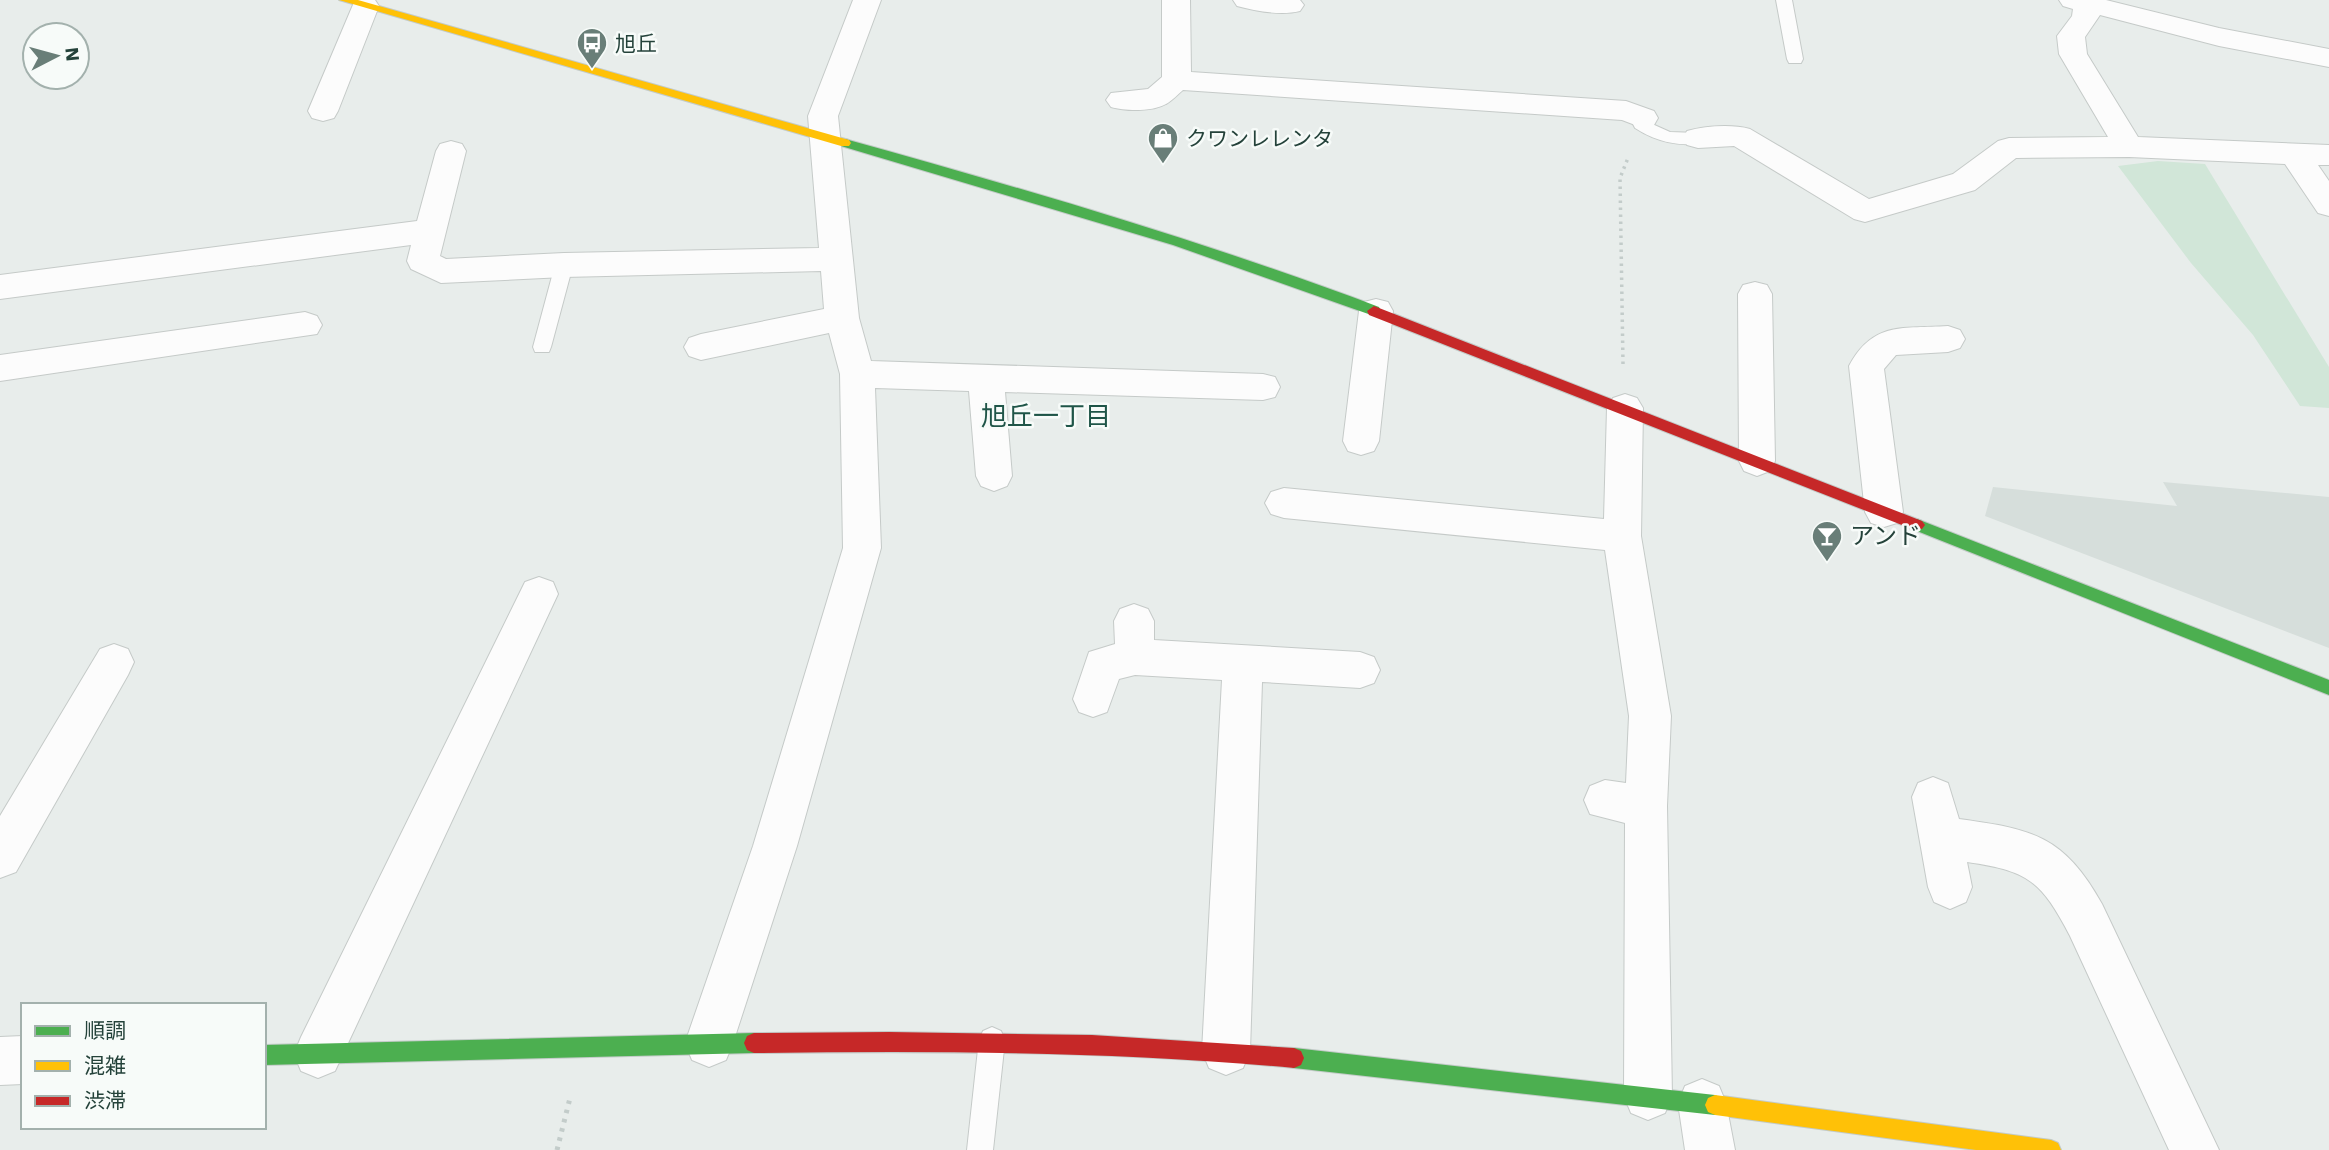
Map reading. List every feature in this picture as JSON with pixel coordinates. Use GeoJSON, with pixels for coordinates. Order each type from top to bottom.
{"type":"FeatureCollection","features":[{"type":"Feature","properties":{"kind":"street"},"geometry":{"type":"LineString","coordinates":[[709,1043],[775,846],[862,548],[857,374],[842,318],[823,116],[867,0]]}},
{"type":"Feature","properties":{"kind":"street"},"geometry":{"type":"LineString","coordinates":[[1176,0],[1177,80]]}},
{"type":"Feature","properties":{"kind":"street"},"geometry":{"type":"LineString","coordinates":[[1247,0],[1290,5]]}},
{"type":"Feature","properties":{"kind":"street"},"geometry":{"type":"LineString","coordinates":[[2080,2],[2219,37],[2329,58]]}},
{"type":"Feature","properties":{"kind":"street"},"geometry":{"type":"LineString","coordinates":[[2080,2],[2086,18],[2071,36],[2073,54],[2129,147]]}},
{"type":"Feature","properties":{"kind":"street"},"geometry":{"type":"LineString","coordinates":[[323,111],[355,3],[824,136],[1226,256],[1376,311],[2329,688]]}},
{"type":"Feature","properties":{"kind":"street"},"geometry":{"type":"LineString","coordinates":[[1121,100],[1155,98],[1177,80],[1626,111],[1642,121]]}},
{"type":"Feature","properties":{"kind":"street"},"geometry":{"type":"LineString","coordinates":[[1698,138],[1739,135],[1865,211],[1964,182],[2009,148],[2129,147],[2329,155]]}},
{"type":"Feature","properties":{"kind":"street"},"geometry":{"type":"LineString","coordinates":[[450,151],[423,261],[441,271],[564,265],[835,260]]}},
{"type":"Feature","properties":{"kind":"street"},"geometry":{"type":"LineString","coordinates":[[2294,153],[2329,205]]}},
{"type":"Feature","properties":{"kind":"street"},"geometry":{"type":"LineString","coordinates":[[0,287],[430,231]]}},
{"type":"Feature","properties":{"kind":"street"},"geometry":{"type":"LineString","coordinates":[[1755,294],[1757,461]]}},
{"type":"Feature","properties":{"kind":"street"},"geometry":{"type":"LineString","coordinates":[[1361,441],[1376,311]]}},
{"type":"Feature","properties":{"kind":"street"},"geometry":{"type":"LineString","coordinates":[[701,348],[842,318]]}},
{"type":"Feature","properties":{"kind":"street"},"geometry":{"type":"LineString","coordinates":[[0,368],[305,326]]}},
{"type":"Feature","properties":{"kind":"street"},"geometry":{"type":"LineString","coordinates":[[1884,512],[1867,366],[1886,344],[1948,340]]}},
{"type":"Feature","properties":{"kind":"street"},"geometry":{"type":"LineString","coordinates":[[857,374],[1263,387]]}},
{"type":"Feature","properties":{"kind":"street"},"geometry":{"type":"LineString","coordinates":[[986,379],[994,476]]}},
{"type":"Feature","properties":{"kind":"street"},"geometry":{"type":"LineString","coordinates":[[1625,408],[1622,536],[1650,716],[1646,806],[1648,1096]]}},
{"type":"Feature","properties":{"kind":"street"},"geometry":{"type":"LineString","coordinates":[[1284,503],[1622,536]]}},
{"type":"Feature","properties":{"kind":"street"},"geometry":{"type":"LineString","coordinates":[[318,1054],[539,594]]}},
{"type":"Feature","properties":{"kind":"street"},"geometry":{"type":"LineString","coordinates":[[1093,699],[1103,665],[1134,639],[1243,663],[1360,670]]}},
{"type":"Feature","properties":{"kind":"street"},"geometry":{"type":"LineString","coordinates":[[0,857],[114,662]]}},
{"type":"Feature","properties":{"kind":"street"},"geometry":{"type":"LineString","coordinates":[[1226,1051],[1243,663]]}},
{"type":"Feature","properties":{"kind":"street"},"geometry":{"type":"LineString","coordinates":[[1605,800],[1646,806]]}},
{"type":"Feature","properties":{"kind":"street"},"geometry":{"type":"LineString","coordinates":[[1950,887],[1937,817],[2044,863],[2069,890],[2086,920],[2194,1150]]}},
{"type":"Feature","properties":{"kind":"street"},"geometry":{"type":"LineString","coordinates":[[266,1055],[709,1043],[992,1040],[1226,1051],[1648,1096],[2051,1150]]}},
{"type":"Feature","properties":{"kind":"street"},"geometry":{"type":"LineString","coordinates":[[0,1061],[21,1060]]}},
{"type":"Feature","properties":{"kind":"street"},"geometry":{"type":"LineString","coordinates":[[1702,1103],[1710,1150]]}},
{"type":"Feature","properties":{"kind":"lane"},"geometry":{"type":"LineString","coordinates":[[1784,0],[1795,59]]}},
{"type":"Feature","properties":{"kind":"lane"},"geometry":{"type":"LineString","coordinates":[[1642,121],[1650,130],[1687,141],[1698,138]]}},
{"type":"Feature","properties":{"kind":"lane"},"geometry":{"type":"LineString","coordinates":[[542,347],[564,265]]}},
{"type":"Feature","properties":{"kind":"lane"},"geometry":{"type":"LineString","coordinates":[[980,1150],[992,1040]]}},
{"type":"Feature","properties":{"kind":"path"},"geometry":{"type":"LineString","coordinates":[[1623,367],[1620,178],[1642,121]]}},
{"type":"Feature","properties":{"kind":"shaded area"},"geometry":{"type":"Polygon","coordinates":[[[2163,482],[2329,497],[2329,648],[1985,516],[1993,487],[2177,506],[2163,482]]]}},
{"type":"Feature","properties":{"kind":"green space"},"geometry":{"type":"Polygon","coordinates":[[[2158,161],[2205,164],[2329,367],[2329,408],[2300,406],[2253,335],[2191,263],[2118,166],[2158,161]]]}},
{"type":"Feature","properties":{"kind":"traffic: fast"},"geometry":{"type":"LineString","coordinates":[[845,143],[1178,241],[1374,311]]}},
{"type":"Feature","properties":{"kind":"traffic: fast"},"geometry":{"type":"LineString","coordinates":[[1917,525],[2329,688]]}},
{"type":"Feature","properties":{"kind":"traffic: fast"},"geometry":{"type":"LineString","coordinates":[[266,1055],[754,1043]]}},
{"type":"Feature","properties":{"kind":"traffic: fast"},"geometry":{"type":"LineString","coordinates":[[1294,1058],[1715,1105]]}},
{"type":"Feature","properties":{"kind":"traffic: slow"},"geometry":{"type":"LineString","coordinates":[[345,0],[845,143]]}},
{"type":"Feature","properties":{"kind":"traffic: slow"},"geometry":{"type":"LineString","coordinates":[[1715,1105],[2051,1150]]}},
{"type":"Feature","properties":{"kind":"traffic: jam"},"geometry":{"type":"LineString","coordinates":[[1374,311],[1917,525]]}},
{"type":"Feature","properties":{"kind":"traffic: jam"},"geometry":{"type":"LineString","coordinates":[[754,1043],[1092,1044],[1294,1058]]}},
{"type":"Feature","properties":{"kind":"place","name":"旭丘"},"geometry":{"type":"Point","coordinates":[592,70]}},
{"type":"Feature","properties":{"kind":"place","name":"クワンレレンタ"},"geometry":{"type":"Point","coordinates":[1163,165]}},
{"type":"Feature","properties":{"kind":"place","name":"アンド"},"geometry":{"type":"Point","coordinates":[1827,563]}},
{"type":"Feature","properties":{"kind":"district","name":"旭丘一丁目"},"geometry":{"type":"Point","coordinates":[1046,416]}}]}
